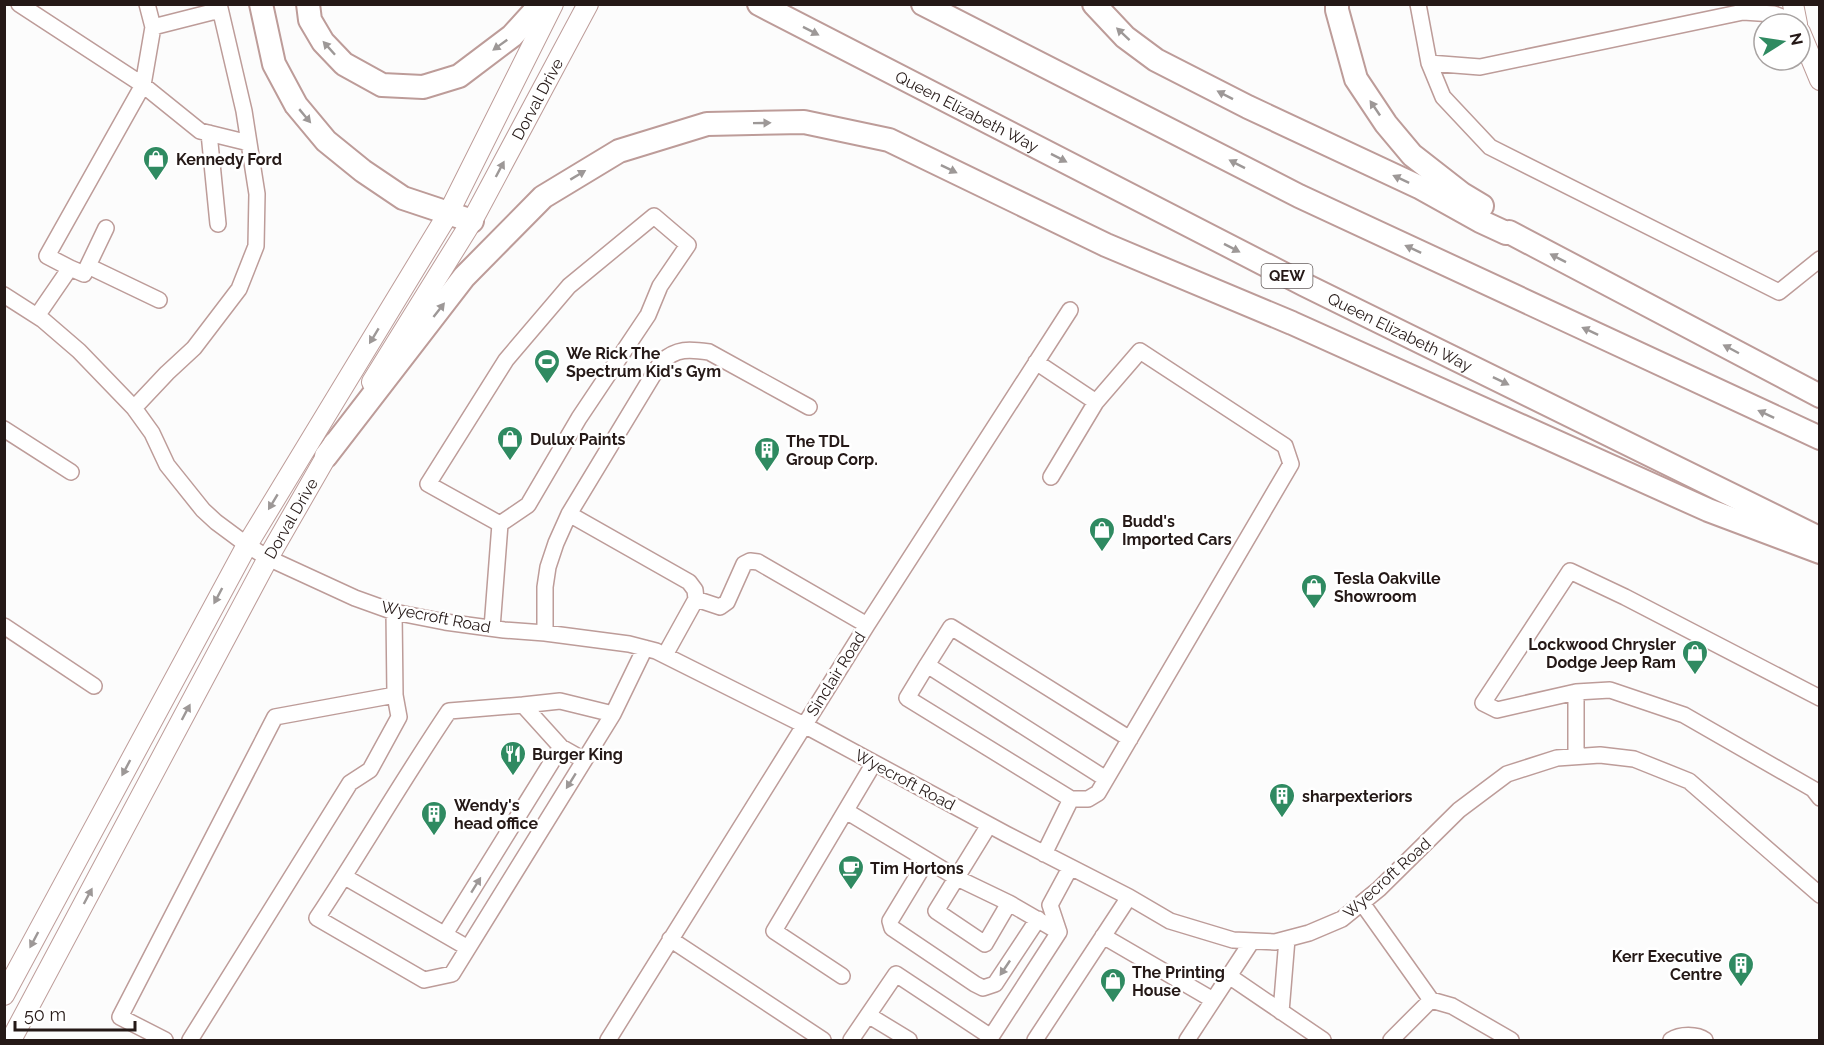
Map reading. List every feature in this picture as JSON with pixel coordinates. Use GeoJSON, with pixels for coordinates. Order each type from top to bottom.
{"type":"FeatureCollection","features":[{"type":"Feature","properties":{"kind":"highway"},"geometry":{"type":"LineString","coordinates":[[261,4],[274,63],[296,105],[326,141],[363,171],[403,198],[472,221]]}},
{"type":"Feature","properties":{"kind":"highway"},"geometry":{"type":"LineString","coordinates":[[308,4],[310,20],[323,42],[344,64],[382,86],[423,87],[459,75],[512,36],[541,4]]}},
{"type":"Feature","properties":{"kind":"highway","name":"Queen Elizabeth Way"},"geometry":{"type":"LineString","coordinates":[[759,4],[1305,285],[1820,538]]}},
{"type":"Feature","properties":{"kind":"highway"},"geometry":{"type":"LineString","coordinates":[[923,4],[1299,196],[1820,438]]}},
{"type":"Feature","properties":{"kind":"highway"},"geometry":{"type":"LineString","coordinates":[[1094,4],[1125,37],[1156,60],[1248,107],[1419,187],[1480,221],[1506,233],[1509,232]]}},
{"type":"Feature","properties":{"kind":"highway"},"geometry":{"type":"LineString","coordinates":[[1337,4],[1356,79],[1386,124],[1412,155],[1462,194],[1486,208],[1509,232],[1820,396]]}},
{"type":"Feature","properties":{"kind":"highway"},"geometry":{"type":"LineString","coordinates":[[326,456],[464,277],[543,197],[619,151],[707,123],[804,122],[889,140],[1106,244],[1292,323],[1708,510],[1820,552]]}},
{"type":"Feature","properties":{"kind":"main road","name":"Dorval Drive"},"geometry":{"type":"LineString","coordinates":[[4,995],[247,545],[448,214],[553,4]]}},
{"type":"Feature","properties":{"kind":"main road","name":"Dorval Drive"},"geometry":{"type":"LineString","coordinates":[[11,1041],[268,558],[326,456],[472,221],[588,4]]}},
{"type":"Feature","properties":{"kind":"main road"},"geometry":{"type":"LineString","coordinates":[[1812,60],[1820,80]]}},
{"type":"Feature","properties":{"kind":"street"},"geometry":{"type":"LineString","coordinates":[[19,4],[142,85],[200,131],[249,143]]}},
{"type":"Feature","properties":{"kind":"street"},"geometry":{"type":"LineString","coordinates":[[106,228],[84,274],[47,256],[142,85],[153,27],[147,4]]}},
{"type":"Feature","properties":{"kind":"street"},"geometry":{"type":"LineString","coordinates":[[1418,4],[1429,63],[1443,97],[1490,147],[1779,292],[1820,259]]}},
{"type":"Feature","properties":{"kind":"street"},"geometry":{"type":"LineString","coordinates":[[134,408],[194,348],[239,289],[256,246],[257,194],[244,111],[219,7],[153,27]]}},
{"type":"Feature","properties":{"kind":"street"},"geometry":{"type":"LineString","coordinates":[[1429,63],[1480,67],[1747,8],[1765,12]]}},
{"type":"Feature","properties":{"kind":"street"},"geometry":{"type":"LineString","coordinates":[[209,134],[218,224]]}},
{"type":"Feature","properties":{"kind":"street"},"geometry":{"type":"LineString","coordinates":[[654,216],[688,245],[660,286],[648,315],[579,418],[528,505],[500,524],[428,484],[506,360],[569,286],[654,216]]}},
{"type":"Feature","properties":{"kind":"street"},"geometry":{"type":"LineString","coordinates":[[88,266],[159,300]]}},
{"type":"Feature","properties":{"kind":"street"},"geometry":{"type":"LineString","coordinates":[[37,316],[70,268]]}},
{"type":"Feature","properties":{"kind":"street","name":"Wyecroft Road"},"geometry":{"type":"LineString","coordinates":[[4,295],[37,316],[80,351],[134,408],[152,433],[167,465],[203,510],[247,545],[268,558],[355,598],[394,612],[492,628],[629,644],[665,655],[804,725],[1070,868],[1129,897],[1170,921],[1233,940],[1275,942],[1309,933],[1342,919],[1362,903],[1459,810],[1507,774],[1557,758],[1600,755],[1634,759],[1689,781],[1820,895]]}},
{"type":"Feature","properties":{"kind":"street","name":"Sinclair Road"},"geometry":{"type":"LineString","coordinates":[[608,1041],[867,625],[1070,310]]}},
{"type":"Feature","properties":{"kind":"street"},"geometry":{"type":"LineString","coordinates":[[545,633],[545,587],[548,567],[556,543],[569,514],[661,362],[672,353],[691,349],[709,352],[809,406]]}},
{"type":"Feature","properties":{"kind":"street"},"geometry":{"type":"LineString","coordinates":[[1051,477],[1096,402],[1140,351],[1285,446],[1291,464],[1130,739],[1098,793],[1088,799],[1071,799],[907,698],[951,627],[1130,739]]}},
{"type":"Feature","properties":{"kind":"street"},"geometry":{"type":"LineString","coordinates":[[1036,362],[1096,402]]}},
{"type":"Feature","properties":{"kind":"street"},"geometry":{"type":"LineString","coordinates":[[4,429],[71,472]]}},
{"type":"Feature","properties":{"kind":"street"},"geometry":{"type":"LineString","coordinates":[[569,514],[689,582],[695,590],[696,599],[665,655]]}},
{"type":"Feature","properties":{"kind":"street"},"geometry":{"type":"LineString","coordinates":[[492,628],[500,524]]}},
{"type":"Feature","properties":{"kind":"street"},"geometry":{"type":"LineString","coordinates":[[696,599],[720,608],[727,602],[744,564],[750,561],[758,562],[867,625]]}},
{"type":"Feature","properties":{"kind":"street"},"geometry":{"type":"LineString","coordinates":[[1820,699],[1625,597],[1570,571],[1483,703],[1497,710],[1576,692],[1610,690],[1684,714],[1813,789],[1820,798]]}},
{"type":"Feature","properties":{"kind":"street"},"geometry":{"type":"LineString","coordinates":[[190,1041],[350,783],[370,770],[399,717],[396,695],[394,612]]}},
{"type":"Feature","properties":{"kind":"street"},"geometry":{"type":"LineString","coordinates":[[4,627],[94,686]]}},
{"type":"Feature","properties":{"kind":"street"},"geometry":{"type":"LineString","coordinates":[[613,714],[560,701],[450,711],[317,918],[424,980],[452,974],[613,714],[645,648]]}},
{"type":"Feature","properties":{"kind":"street"},"geometry":{"type":"LineString","coordinates":[[927,665],[1106,779]]}},
{"type":"Feature","properties":{"kind":"street"},"geometry":{"type":"LineString","coordinates":[[1576,692],[1576,757]]}},
{"type":"Feature","properties":{"kind":"street"},"geometry":{"type":"LineString","coordinates":[[165,1041],[120,1017],[275,717],[396,695]]}},
{"type":"Feature","properties":{"kind":"street"},"geometry":{"type":"LineString","coordinates":[[523,705],[561,747],[584,760]]}},
{"type":"Feature","properties":{"kind":"street"},"geometry":{"type":"LineString","coordinates":[[445,934],[561,747]]}},
{"type":"Feature","properties":{"kind":"street"},"geometry":{"type":"LineString","coordinates":[[842,976],[774,931],[874,763]]}},
{"type":"Feature","properties":{"kind":"street"},"geometry":{"type":"LineString","coordinates":[[1044,854],[1071,799]]}},
{"type":"Feature","properties":{"kind":"street"},"geometry":{"type":"LineString","coordinates":[[846,811],[957,878],[1009,903],[1059,932]]}},
{"type":"Feature","properties":{"kind":"street"},"geometry":{"type":"LineString","coordinates":[[989,825],[936,911],[985,944],[1009,903]]}},
{"type":"Feature","properties":{"kind":"street"},"geometry":{"type":"LineString","coordinates":[[927,860],[890,921],[892,928],[975,984],[983,988],[995,984],[1038,919]]}},
{"type":"Feature","properties":{"kind":"street"},"geometry":{"type":"LineString","coordinates":[[1059,932],[1050,905],[1070,868]]}},
{"type":"Feature","properties":{"kind":"street"},"geometry":{"type":"LineString","coordinates":[[345,877],[468,948]]}},
{"type":"Feature","properties":{"kind":"street"},"geometry":{"type":"LineString","coordinates":[[1035,1041],[1129,897]]}},
{"type":"Feature","properties":{"kind":"street"},"geometry":{"type":"LineString","coordinates":[[1362,903],[1431,1000],[1452,1006],[1511,1041]]}},
{"type":"Feature","properties":{"kind":"street"},"geometry":{"type":"LineString","coordinates":[[851,1041],[896,974],[990,1039],[1059,932]]}},
{"type":"Feature","properties":{"kind":"street"},"geometry":{"type":"LineString","coordinates":[[1103,936],[1213,1000]]}},
{"type":"Feature","properties":{"kind":"street"},"geometry":{"type":"LineString","coordinates":[[670,939],[823,1041]]}},
{"type":"Feature","properties":{"kind":"street"},"geometry":{"type":"LineString","coordinates":[[1281,1012],[1287,939]]}},
{"type":"Feature","properties":{"kind":"street"},"geometry":{"type":"LineString","coordinates":[[1187,1041],[1252,941]]}},
{"type":"Feature","properties":{"kind":"street"},"geometry":{"type":"LineString","coordinates":[[1229,976],[1323,1041]]}},
{"type":"Feature","properties":{"kind":"street"},"geometry":{"type":"LineString","coordinates":[[1391,1041],[1431,1000]]}},
{"type":"Feature","properties":{"kind":"street"},"geometry":{"type":"LineString","coordinates":[[868,1015],[909,1041]]}},
{"type":"Feature","properties":{"kind":"street"},"geometry":{"type":"LineString","coordinates":[[1671,1041],[1675,1037],[1700,1036],[1705,1041]]}},
{"type":"Feature","properties":{"kind":"place","name":"Kennedy Ford"},"geometry":{"type":"Point","coordinates":[156,182]}},
{"type":"Feature","properties":{"kind":"place","name":"We Rick The Spectrum Kid's Gym"},"geometry":{"type":"Point","coordinates":[547,385]}},
{"type":"Feature","properties":{"kind":"place","name":"Dulux Paints"},"geometry":{"type":"Point","coordinates":[510,462]}},
{"type":"Feature","properties":{"kind":"place","name":"The TDL Group Corp."},"geometry":{"type":"Point","coordinates":[767,473]}},
{"type":"Feature","properties":{"kind":"place","name":"Budd's Imported Cars"},"geometry":{"type":"Point","coordinates":[1102,553]}},
{"type":"Feature","properties":{"kind":"place","name":"Tesla Oakville Showroom"},"geometry":{"type":"Point","coordinates":[1314,610]}},
{"type":"Feature","properties":{"kind":"place","name":"Lockwood Chrysler Dodge Jeep Ram"},"geometry":{"type":"Point","coordinates":[1695,676]}},
{"type":"Feature","properties":{"kind":"place","name":"Burger King"},"geometry":{"type":"Point","coordinates":[513,777]}},
{"type":"Feature","properties":{"kind":"place","name":"sharpexteriors"},"geometry":{"type":"Point","coordinates":[1282,819]}},
{"type":"Feature","properties":{"kind":"place","name":"Wendy's head office"},"geometry":{"type":"Point","coordinates":[434,837]}},
{"type":"Feature","properties":{"kind":"place","name":"Tim Hortons"},"geometry":{"type":"Point","coordinates":[851,891]}},
{"type":"Feature","properties":{"kind":"place","name":"Kerr Executive Centre"},"geometry":{"type":"Point","coordinates":[1741,988]}},
{"type":"Feature","properties":{"kind":"place","name":"The Printing House"},"geometry":{"type":"Point","coordinates":[1113,1004]}}]}
